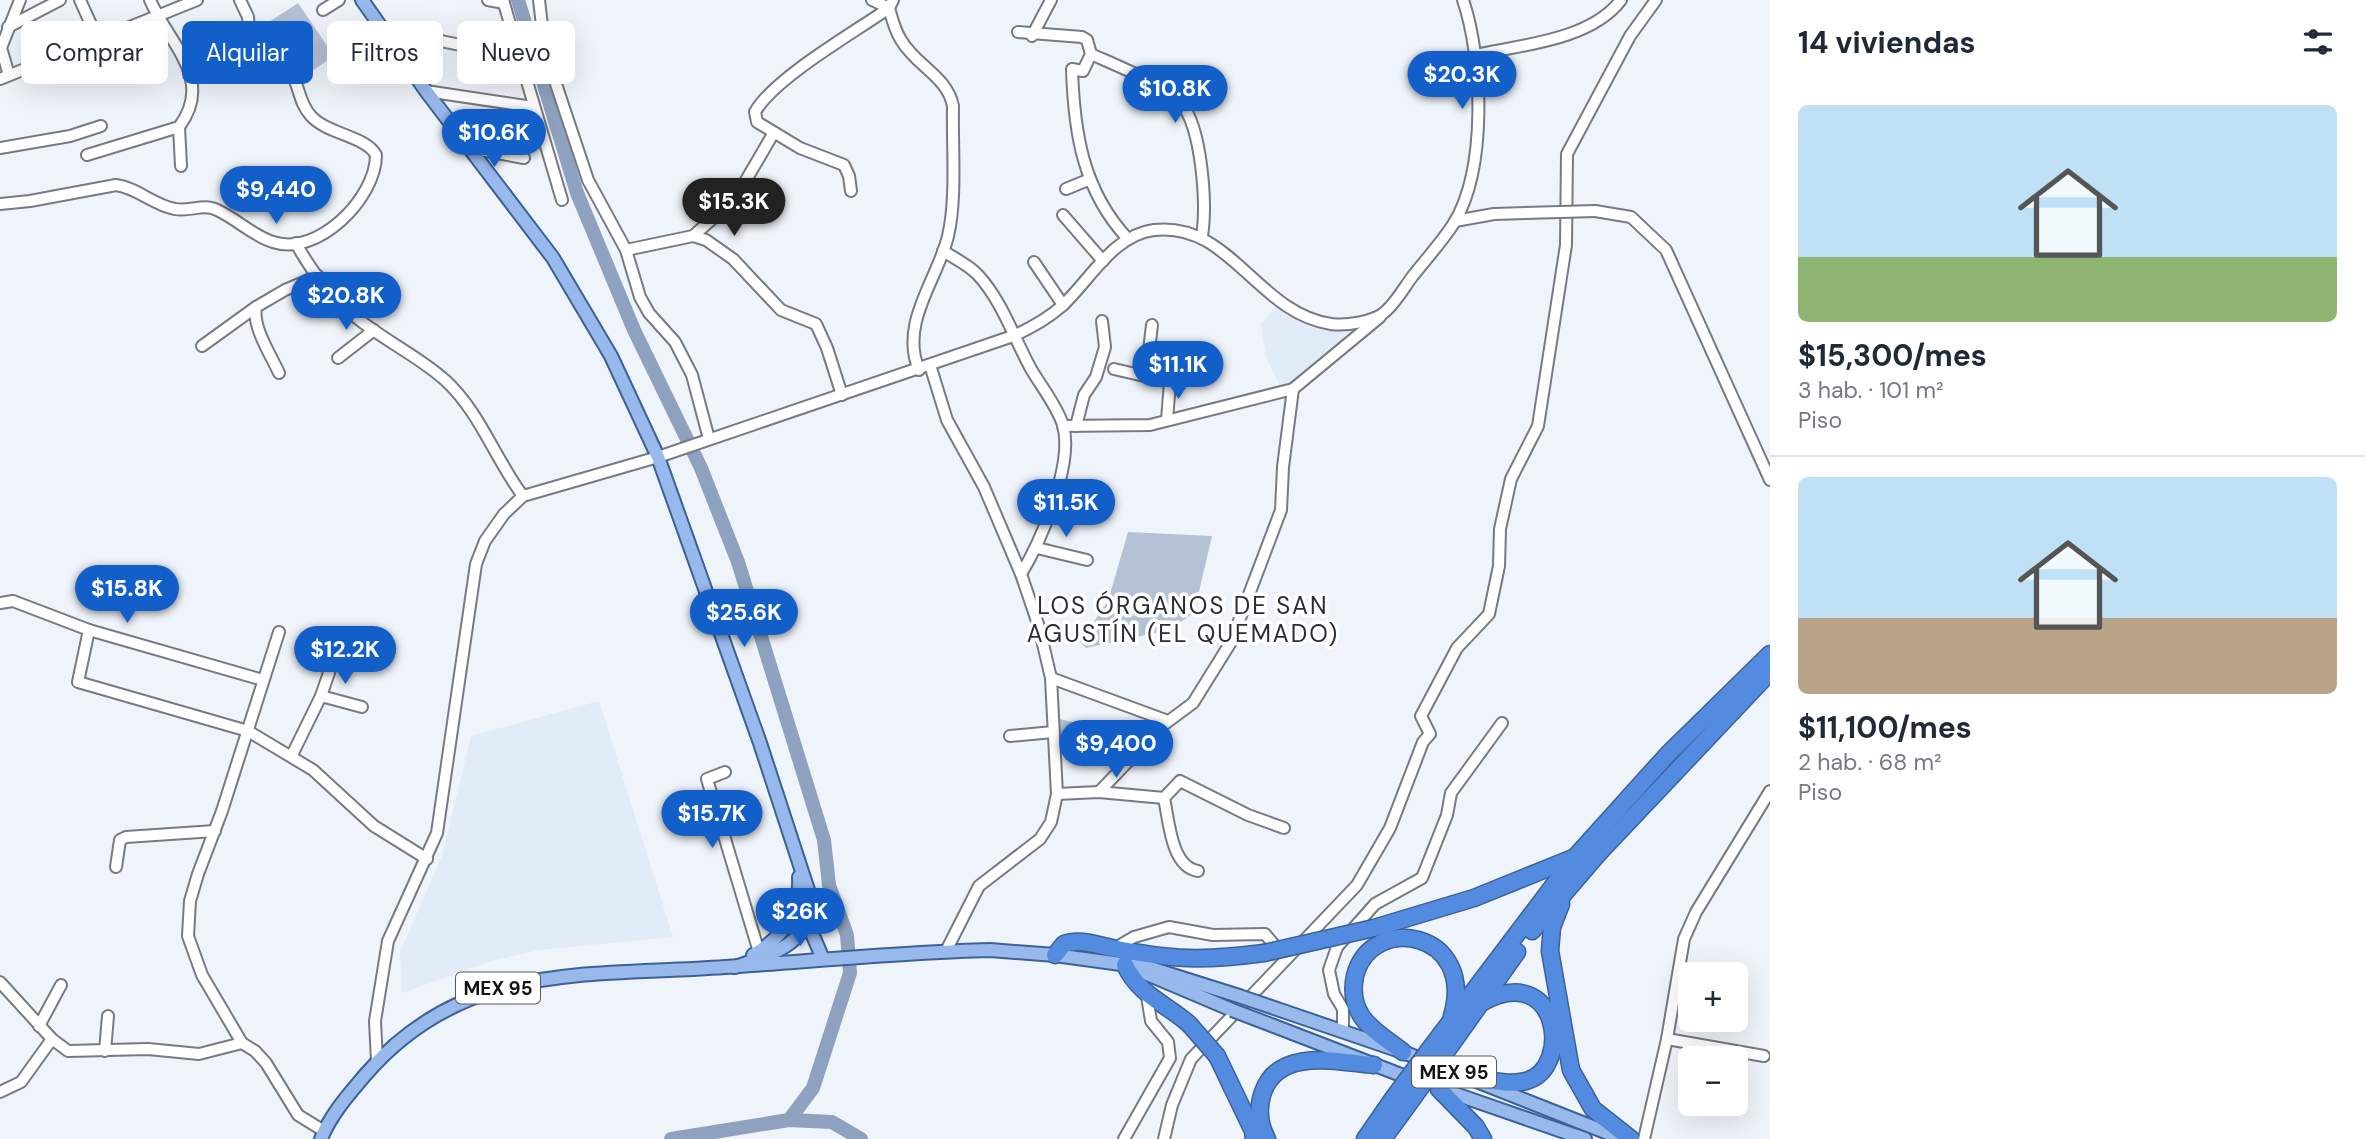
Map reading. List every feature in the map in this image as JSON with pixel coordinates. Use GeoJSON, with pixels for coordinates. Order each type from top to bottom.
{"type":"FeatureCollection","features":[{"type":"Feature","properties":{"kind":"highway"},"geometry":{"type":"LineString","coordinates":[[1449,1024],[1575,857],[1668,754],[1770,654]]}},
{"type":"Feature","properties":{"kind":"highway"},"geometry":{"type":"LineString","coordinates":[[1435,1054],[1479,1004],[1568,887],[1770,673]]}},
{"type":"Feature","properties":{"kind":"highway"},"geometry":{"type":"LineString","coordinates":[[1055,954],[1069,942],[1166,959],[1208,960],[1264,953],[1374,928],[1474,898],[1575,857]]}},
{"type":"Feature","properties":{"kind":"highway"},"geometry":{"type":"LineString","coordinates":[[1568,887],[1552,927],[1550,951],[1568,1060],[1578,1086],[1592,1109],[1631,1139]]}},
{"type":"Feature","properties":{"kind":"highway"},"geometry":{"type":"LineString","coordinates":[[1370,1138],[1398,1111],[1435,1054],[1457,999],[1457,984],[1452,965],[1442,952],[1413,938],[1382,943],[1370,949],[1358,965],[1354,999],[1361,1016],[1371,1027],[1403,1052]]}},
{"type":"Feature","properties":{"kind":"highway"},"geometry":{"type":"LineString","coordinates":[[1130,966],[1136,986],[1189,1024],[1217,1056],[1253,1131],[1254,1139]]}},
{"type":"Feature","properties":{"kind":"highway"},"geometry":{"type":"LineString","coordinates":[[1466,1076],[1527,1081],[1544,1072],[1553,1052],[1548,1017],[1534,997],[1509,991],[1479,1004]]}},
{"type":"Feature","properties":{"kind":"highway"},"geometry":{"type":"LineString","coordinates":[[1267,1139],[1259,1121],[1259,1103],[1265,1086],[1276,1073],[1291,1063],[1308,1060],[1374,1065]]}},
{"type":"Feature","properties":{"kind":"highway"},"geometry":{"type":"LineString","coordinates":[[1439,1088],[1476,1127],[1483,1139]]}},
{"type":"Feature","properties":{"kind":"highway"},"geometry":{"type":"LineString","coordinates":[[1390,1139],[1398,1111]]}},
{"type":"Feature","properties":{"kind":"main road"},"geometry":{"type":"LineString","coordinates":[[362,0],[376,21]]}},
{"type":"Feature","properties":{"kind":"main road"},"geometry":{"type":"LineString","coordinates":[[421,84],[553,258],[583,304],[611,356],[658,457],[810,895],[808,924],[828,959]]}},
{"type":"Feature","properties":{"kind":"main road"},"geometry":{"type":"LineString","coordinates":[[735,967],[759,952],[792,920],[799,879],[795,852]]}},
{"type":"Feature","properties":{"kind":"main road"},"geometry":{"type":"LineString","coordinates":[[735,967],[789,944],[808,924]]}},
{"type":"Feature","properties":{"kind":"main road","name":"MEX 95"},"geometry":{"type":"LineString","coordinates":[[323,1135],[350,1093],[377,1061],[406,1034],[436,1013],[508,985],[582,974],[990,950],[1055,954],[1150,968],[1403,1052],[1623,1139]]}},
{"type":"Feature","properties":{"kind":"main road","name":"MEX 95"},"geometry":{"type":"LineString","coordinates":[[1130,966],[1168,985],[1374,1065],[1585,1139]]}},
{"type":"Feature","properties":{"kind":"street"},"geometry":{"type":"LineString","coordinates":[[5,77],[1,48],[20,0]]}},
{"type":"Feature","properties":{"kind":"street"},"geometry":{"type":"LineString","coordinates":[[9,27],[60,0]]}},
{"type":"Feature","properties":{"kind":"street"},"geometry":{"type":"LineString","coordinates":[[80,0],[89,21]]}},
{"type":"Feature","properties":{"kind":"street"},"geometry":{"type":"LineString","coordinates":[[150,0],[157,18],[182,58]]}},
{"type":"Feature","properties":{"kind":"street"},"geometry":{"type":"LineString","coordinates":[[149,21],[197,0]]}},
{"type":"Feature","properties":{"kind":"street"},"geometry":{"type":"LineString","coordinates":[[240,0],[248,21]]}},
{"type":"Feature","properties":{"kind":"street"},"geometry":{"type":"LineString","coordinates":[[323,10],[340,0]]}},
{"type":"Feature","properties":{"kind":"street"},"geometry":{"type":"LineString","coordinates":[[488,0],[503,1],[509,21]]}},
{"type":"Feature","properties":{"kind":"street"},"geometry":{"type":"LineString","coordinates":[[539,0],[545,51],[588,180],[626,250],[640,297],[649,313],[675,342],[692,374],[706,440]]}},
{"type":"Feature","properties":{"kind":"street"},"geometry":{"type":"LineString","coordinates":[[872,0],[891,4]]}},
{"type":"Feature","properties":{"kind":"street"},"geometry":{"type":"LineString","coordinates":[[1031,36],[1051,0]]}},
{"type":"Feature","properties":{"kind":"street"},"geometry":{"type":"LineString","coordinates":[[1063,426],[1138,426],[1293,389],[1385,313],[1455,221],[1476,149],[1475,55],[1464,0]]}},
{"type":"Feature","properties":{"kind":"street"},"geometry":{"type":"LineString","coordinates":[[1475,55],[1575,32],[1611,13],[1620,0]]}},
{"type":"Feature","properties":{"kind":"street"},"geometry":{"type":"LineString","coordinates":[[1164,1139],[1171,1105],[1191,1059],[1357,885],[1390,828],[1423,742],[1430,734],[1422,716],[1429,697],[1457,648],[1489,614],[1499,566],[1500,529],[1511,478],[1538,426],[1566,245],[1567,154],[1630,36],[1656,0]]}},
{"type":"Feature","properties":{"kind":"street"},"geometry":{"type":"LineString","coordinates":[[851,191],[844,165],[773,134],[754,117],[759,104],[796,73],[891,4]]}},
{"type":"Feature","properties":{"kind":"street"},"geometry":{"type":"LineString","coordinates":[[891,4],[901,41],[917,61],[947,86],[951,95],[952,180],[948,235],[916,323],[913,342],[947,420],[984,487],[1021,574],[1051,678],[1056,794],[1051,822],[1040,839],[979,886],[946,951]]}},
{"type":"Feature","properties":{"kind":"street"},"geometry":{"type":"LineString","coordinates":[[1018,32],[1031,36],[1082,37],[1087,40],[1090,54],[1083,71],[1072,69],[1073,111],[1088,180],[1109,218],[1129,239]]}},
{"type":"Feature","properties":{"kind":"street"},"geometry":{"type":"LineString","coordinates":[[1090,54],[1180,101],[1189,115],[1202,176],[1205,219],[1202,236]]}},
{"type":"Feature","properties":{"kind":"street"},"geometry":{"type":"LineString","coordinates":[[181,166],[179,128],[192,104],[193,84]]}},
{"type":"Feature","properties":{"kind":"street"},"geometry":{"type":"LineString","coordinates":[[0,204],[116,185],[127,186],[173,209],[211,207],[274,243],[296,243],[320,234],[355,209],[370,184],[376,155],[373,149],[322,126],[310,115],[295,84]]}},
{"type":"Feature","properties":{"kind":"street"},"geometry":{"type":"LineString","coordinates":[[527,84],[562,200]]}},
{"type":"Feature","properties":{"kind":"street"},"geometry":{"type":"LineString","coordinates":[[426,91],[533,107]]}},
{"type":"Feature","properties":{"kind":"street"},"geometry":{"type":"LineString","coordinates":[[0,148],[70,136],[101,127]]}},
{"type":"Feature","properties":{"kind":"street"},"geometry":{"type":"LineString","coordinates":[[87,155],[179,128]]}},
{"type":"Feature","properties":{"kind":"street"},"geometry":{"type":"LineString","coordinates":[[626,250],[693,236],[735,200],[773,134]]}},
{"type":"Feature","properties":{"kind":"street"},"geometry":{"type":"LineString","coordinates":[[469,148],[524,158]]}},
{"type":"Feature","properties":{"kind":"street"},"geometry":{"type":"LineString","coordinates":[[1066,189],[1088,180]]}},
{"type":"Feature","properties":{"kind":"street"},"geometry":{"type":"LineString","coordinates":[[1455,221],[1494,214],[1595,211],[1632,217],[1666,250],[1770,480]]}},
{"type":"Feature","properties":{"kind":"street"},"geometry":{"type":"LineString","coordinates":[[1063,215],[1103,261]]}},
{"type":"Feature","properties":{"kind":"street"},"geometry":{"type":"LineString","coordinates":[[377,1061],[375,1021],[388,941],[437,833],[476,564],[485,541],[504,513],[523,496],[658,457],[1013,336],[1038,325],[1063,305],[1103,261],[1129,239],[1156,230],[1202,236],[1268,293],[1292,310],[1317,321],[1352,323],[1385,313]]}},
{"type":"Feature","properties":{"kind":"street"},"geometry":{"type":"LineString","coordinates":[[693,236],[718,246],[781,310],[816,324],[842,395]]}},
{"type":"Feature","properties":{"kind":"street"},"geometry":{"type":"LineString","coordinates":[[296,243],[318,276],[341,303],[374,330],[444,379],[467,402],[509,477],[523,496]]}},
{"type":"Feature","properties":{"kind":"street"},"geometry":{"type":"LineString","coordinates":[[943,251],[977,274],[997,300],[1013,336],[1063,426],[1061,465],[1055,498],[1037,548],[1021,574]]}},
{"type":"Feature","properties":{"kind":"street"},"geometry":{"type":"LineString","coordinates":[[1034,262],[1063,305]]}},
{"type":"Feature","properties":{"kind":"street"},"geometry":{"type":"LineString","coordinates":[[202,346],[256,307],[285,290],[318,276]]}},
{"type":"Feature","properties":{"kind":"street"},"geometry":{"type":"LineString","coordinates":[[256,307],[255,314],[279,373]]}},
{"type":"Feature","properties":{"kind":"street"},"geometry":{"type":"LineString","coordinates":[[1076,426],[1084,395],[1096,377],[1105,346],[1102,321]]}},
{"type":"Feature","properties":{"kind":"street"},"geometry":{"type":"LineString","coordinates":[[1146,376],[1152,325]]}},
{"type":"Feature","properties":{"kind":"street"},"geometry":{"type":"LineString","coordinates":[[338,358],[374,330]]}},
{"type":"Feature","properties":{"kind":"street"},"geometry":{"type":"LineString","coordinates":[[1114,369],[1170,382],[1167,420]]}},
{"type":"Feature","properties":{"kind":"street"},"geometry":{"type":"LineString","coordinates":[[1099,792],[1168,721],[1187,709],[1199,695],[1231,642],[1281,510],[1283,467],[1293,389]]}},
{"type":"Feature","properties":{"kind":"street"},"geometry":{"type":"LineString","coordinates":[[1037,548],[1087,560]]}},
{"type":"Feature","properties":{"kind":"street"},"geometry":{"type":"LineString","coordinates":[[0,603],[13,601],[89,630],[263,680]]}},
{"type":"Feature","properties":{"kind":"street"},"geometry":{"type":"LineString","coordinates":[[89,630],[78,682],[248,731],[292,755],[374,826],[426,859]]}},
{"type":"Feature","properties":{"kind":"street"},"geometry":{"type":"LineString","coordinates":[[279,632],[190,901],[188,936],[202,975],[242,1043],[255,1051],[266,1063],[299,1115],[323,1135]]}},
{"type":"Feature","properties":{"kind":"street"},"geometry":{"type":"LineString","coordinates":[[292,755],[321,696],[330,663],[342,635]]}},
{"type":"Feature","properties":{"kind":"street"},"geometry":{"type":"LineString","coordinates":[[1051,678],[1168,721]]}},
{"type":"Feature","properties":{"kind":"street"},"geometry":{"type":"LineString","coordinates":[[321,696],[362,706]]}},
{"type":"Feature","properties":{"kind":"street"},"geometry":{"type":"LineString","coordinates":[[1343,1032],[1343,1009],[1334,993],[1329,970],[1337,947],[1375,904],[1422,878],[1447,815],[1451,793],[1502,723]]}},
{"type":"Feature","properties":{"kind":"street"},"geometry":{"type":"LineString","coordinates":[[1010,736],[1053,732]]}},
{"type":"Feature","properties":{"kind":"street"},"geometry":{"type":"LineString","coordinates":[[725,772],[707,779],[759,952]]}},
{"type":"Feature","properties":{"kind":"street"},"geometry":{"type":"LineString","coordinates":[[1164,798],[1180,781],[1248,815],[1284,828]]}},
{"type":"Feature","properties":{"kind":"street"},"geometry":{"type":"LineString","coordinates":[[1644,1139],[1667,1039],[1684,939],[1696,912],[1770,791]]}},
{"type":"Feature","properties":{"kind":"street"},"geometry":{"type":"LineString","coordinates":[[1056,794],[1099,792],[1164,798]]}},
{"type":"Feature","properties":{"kind":"street"},"geometry":{"type":"LineString","coordinates":[[1164,798],[1181,863],[1189,870],[1198,871]]}},
{"type":"Feature","properties":{"kind":"street"},"geometry":{"type":"LineString","coordinates":[[116,867],[120,840],[126,836],[215,831]]}},
{"type":"Feature","properties":{"kind":"street"},"geometry":{"type":"LineString","coordinates":[[1115,948],[1133,937],[1169,927],[1213,935],[1265,934],[1285,959]]}},
{"type":"Feature","properties":{"kind":"street"},"geometry":{"type":"LineString","coordinates":[[39,1026],[61,985]]}},
{"type":"Feature","properties":{"kind":"street"},"geometry":{"type":"LineString","coordinates":[[1,986],[52,1039],[68,1051],[159,1049],[199,1054],[242,1043]]}},
{"type":"Feature","properties":{"kind":"street"},"geometry":{"type":"LineString","coordinates":[[1124,1139],[1170,1058],[1168,1042],[1151,1021],[1147,996]]}},
{"type":"Feature","properties":{"kind":"street"},"geometry":{"type":"LineString","coordinates":[[105,1051],[108,1016]]}},
{"type":"Feature","properties":{"kind":"street"},"geometry":{"type":"LineString","coordinates":[[0,1092],[21,1082],[52,1039]]}},
{"type":"Feature","properties":{"kind":"street"},"geometry":{"type":"LineString","coordinates":[[1667,1039],[1763,1056]]}},
{"type":"Feature","properties":{"kind":"shaded area"},"geometry":{"type":"Polygon","coordinates":[[[298,3],[310,21],[271,21],[298,3]]]}},
{"type":"Feature","properties":{"kind":"shaded area"},"geometry":{"type":"Polygon","coordinates":[[[313,25],[327,46],[327,61],[313,70],[313,25]]]}},
{"type":"Feature","properties":{"kind":"shaded area"},"geometry":{"type":"Polygon","coordinates":[[[1279,304],[1358,332],[1292,387],[1281,388],[1266,357],[1261,324],[1279,304]]]}},
{"type":"Feature","properties":{"kind":"shaded area"},"geometry":{"type":"Polygon","coordinates":[[[1128,532],[1212,536],[1194,613],[1169,630],[1086,648],[1080,642],[1108,601],[1128,532]]]}},
{"type":"Feature","properties":{"kind":"shaded area"},"geometry":{"type":"Polygon","coordinates":[[[599,701],[673,937],[539,950],[491,961],[402,993],[400,952],[442,856],[471,736],[599,701]]]}},
{"type":"Feature","properties":{"kind":"shaded area"},"geometry":{"type":"Polygon","coordinates":[[[1055,718],[1095,727],[1091,750],[1054,742],[1055,718]]]}},
{"type":"Feature","properties":{"kind":"waterway"},"geometry":{"type":"LineString","coordinates":[[518,0],[577,193],[634,330],[701,468],[738,562],[824,840],[829,885],[847,935],[850,973],[813,1088],[789,1120]]}},
{"type":"Feature","properties":{"kind":"waterway"},"geometry":{"type":"LineString","coordinates":[[671,1139],[789,1120],[832,1122],[861,1139]]}},
{"type":"Feature","properties":{"kind":"district","name":"LOS ÓRGANOS DE SAN AGUSTÍN (EL QUEMADO)"},"geometry":{"type":"Point","coordinates":[1183,620]}}]}
